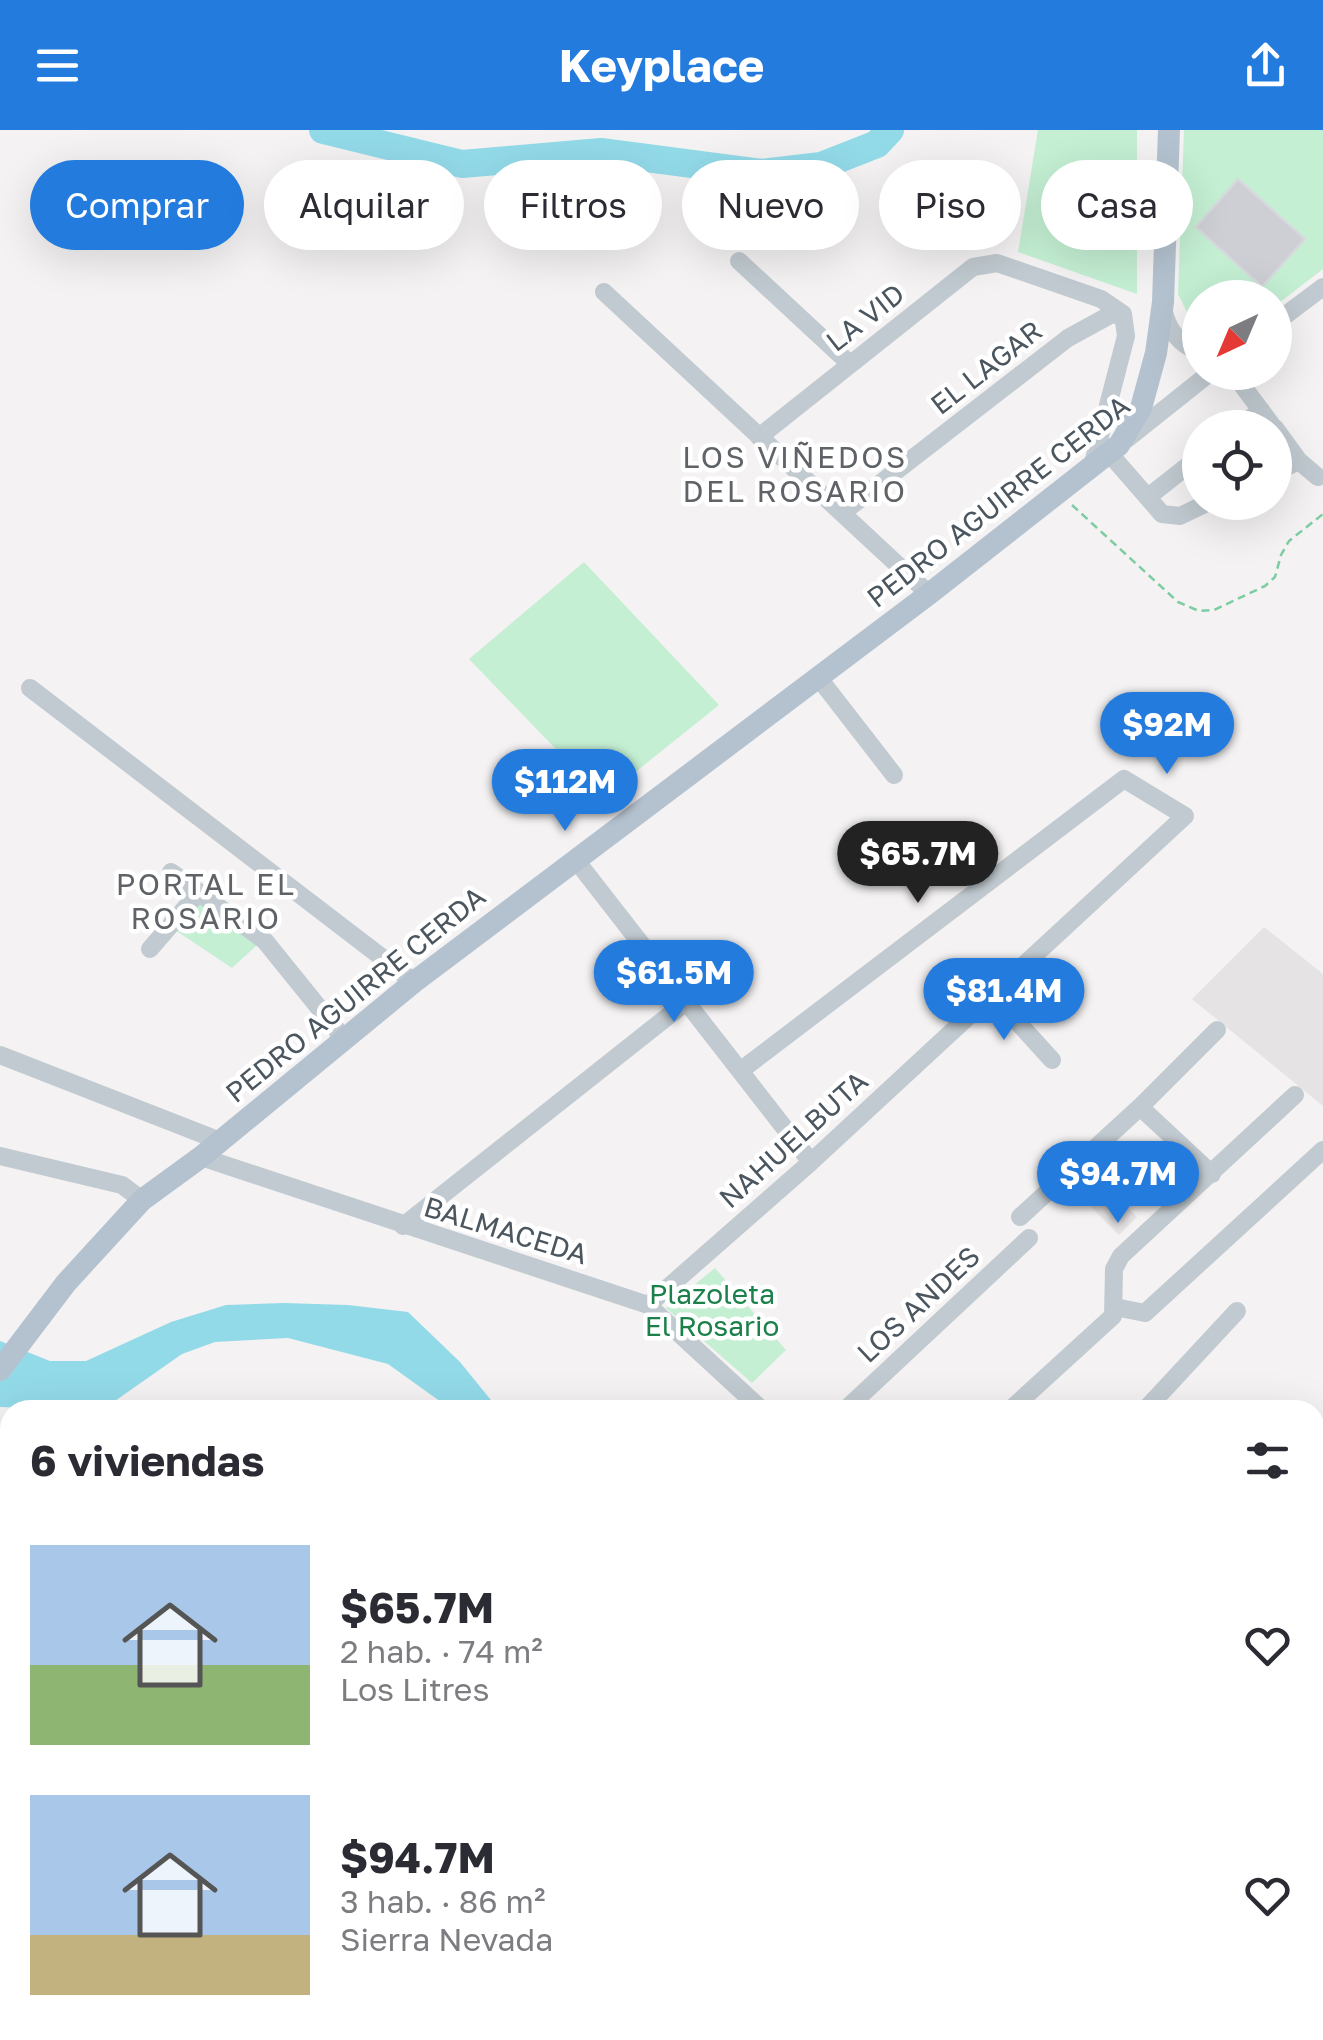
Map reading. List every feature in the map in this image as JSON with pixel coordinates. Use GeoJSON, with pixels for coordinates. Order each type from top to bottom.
{"type":"FeatureCollection","features":[{"type":"Feature","properties":{"kind":"main road"},"geometry":{"type":"LineString","coordinates":[[1107,455],[1135,420],[1156,353],[1163,302],[1169,130]]}},
{"type":"Feature","properties":{"kind":"main road","name":"PEDRO AGUIRRE CERDA"},"geometry":{"type":"LineString","coordinates":[[0,1370],[66,1283],[142,1200],[201,1157],[414,982],[1107,455]]}},
{"type":"Feature","properties":{"kind":"street"},"geometry":{"type":"LineString","coordinates":[[739,261],[850,364]]}},
{"type":"Feature","properties":{"kind":"street","name":"LA VID"},"geometry":{"type":"LineString","coordinates":[[759,436],[972,268],[984,263],[996,263],[1101,299],[1123,314]]}},
{"type":"Feature","properties":{"kind":"street"},"geometry":{"type":"LineString","coordinates":[[1292,311],[1323,288]]}},
{"type":"Feature","properties":{"kind":"street"},"geometry":{"type":"LineString","coordinates":[[604,292],[928,594]]}},
{"type":"Feature","properties":{"kind":"street"},"geometry":{"type":"LineString","coordinates":[[1163,302],[1172,334],[1182,343]]}},
{"type":"Feature","properties":{"kind":"street"},"geometry":{"type":"LineString","coordinates":[[1123,314],[1126,336],[1107,455],[1162,514],[1182,515]]}},
{"type":"Feature","properties":{"kind":"street","name":"EL LAGAR"},"geometry":{"type":"LineString","coordinates":[[842,514],[1068,338],[1110,316],[1123,314]]}},
{"type":"Feature","properties":{"kind":"street","name":"PEDRO AGUIRRE CERDA"},"geometry":{"type":"LineString","coordinates":[[1107,455],[1188,390]]}},
{"type":"Feature","properties":{"kind":"street"},"geometry":{"type":"LineString","coordinates":[[1245,390],[1261,410]]}},
{"type":"Feature","properties":{"kind":"street"},"geometry":{"type":"LineString","coordinates":[[1292,451],[1318,477]]}},
{"type":"Feature","properties":{"kind":"street"},"geometry":{"type":"LineString","coordinates":[[1292,464],[1299,461]]}},
{"type":"Feature","properties":{"kind":"street"},"geometry":{"type":"LineString","coordinates":[[1148,496],[1182,470]]}},
{"type":"Feature","properties":{"kind":"street"},"geometry":{"type":"LineString","coordinates":[[818,677],[894,774]]}},
{"type":"Feature","properties":{"kind":"street"},"geometry":{"type":"LineString","coordinates":[[30,688],[414,982]]}},
{"type":"Feature","properties":{"kind":"street","name":"NAHUELBUTA"},"geometry":{"type":"LineString","coordinates":[[648,1305],[811,1162],[1185,816],[1124,779],[740,1071]]}},
{"type":"Feature","properties":{"kind":"street"},"geometry":{"type":"LineString","coordinates":[[575,859],[811,1162]]}},
{"type":"Feature","properties":{"kind":"street"},"geometry":{"type":"LineString","coordinates":[[170,872],[265,941],[345,1040]]}},
{"type":"Feature","properties":{"kind":"street"},"geometry":{"type":"LineString","coordinates":[[150,949],[199,892]]}},
{"type":"Feature","properties":{"kind":"street"},"geometry":{"type":"LineString","coordinates":[[992,994],[1052,1060]]}},
{"type":"Feature","properties":{"kind":"street"},"geometry":{"type":"LineString","coordinates":[[403,1226],[686,1002]]}},
{"type":"Feature","properties":{"kind":"street"},"geometry":{"type":"LineString","coordinates":[[1020,1217],[1217,1030]]}},
{"type":"Feature","properties":{"kind":"street"},"geometry":{"type":"LineString","coordinates":[[0,1054],[220,1141]]}},
{"type":"Feature","properties":{"kind":"street"},"geometry":{"type":"LineString","coordinates":[[1021,1400],[1113,1316],[1114,1269],[1122,1256],[1295,1094]]}},
{"type":"Feature","properties":{"kind":"street"},"geometry":{"type":"LineString","coordinates":[[1140,1107],[1212,1174]]}},
{"type":"Feature","properties":{"kind":"street"},"geometry":{"type":"LineString","coordinates":[[1115,1307],[1144,1313],[1323,1150]]}},
{"type":"Feature","properties":{"kind":"street"},"geometry":{"type":"LineString","coordinates":[[0,1156],[122,1185],[142,1200]]}},
{"type":"Feature","properties":{"kind":"street","name":"BALMACEDA"},"geometry":{"type":"LineString","coordinates":[[201,1157],[648,1305],[751,1400]]}},
{"type":"Feature","properties":{"kind":"street","name":"LOS ANDES"},"geometry":{"type":"LineString","coordinates":[[856,1400],[1029,1238]]}},
{"type":"Feature","properties":{"kind":"street"},"geometry":{"type":"LineString","coordinates":[[1154,1400],[1236,1311]]}},
{"type":"Feature","properties":{"kind":"path"},"geometry":{"type":"LineString","coordinates":[[1059,492],[1178,602],[1198,611],[1214,610],[1270,582],[1285,547],[1323,514]]}},
{"type":"Feature","properties":{"kind":"shaded area"},"geometry":{"type":"Polygon","coordinates":[[[1264,927],[1323,974],[1323,1106],[1192,999],[1264,927]]]}},
{"type":"Feature","properties":{"kind":"shaded area"},"geometry":{"type":"Polygon","coordinates":[[[1109,1190],[1137,1217],[1119,1235],[1091,1207],[1109,1190]]]}},
{"type":"Feature","properties":{"kind":"green space"},"geometry":{"type":"Polygon","coordinates":[[[1038,130],[1137,130],[1137,160],[1041,160],[1041,250],[1137,250],[1137,294],[1018,252],[1038,130]]]}},
{"type":"Feature","properties":{"kind":"green space"},"geometry":{"type":"Polygon","coordinates":[[[1184,130],[1323,130],[1323,269],[1292,293],[1292,280],[1182,280],[1182,302],[1178,294],[1180,250],[1193,250],[1193,160],[1183,160],[1184,130]]]}},
{"type":"Feature","properties":{"kind":"green space"},"geometry":{"type":"Polygon","coordinates":[[[584,562],[719,705],[603,798],[469,659],[584,562]]]}},
{"type":"Feature","properties":{"kind":"green space"},"geometry":{"type":"Polygon","coordinates":[[[200,901],[257,945],[232,968],[175,930],[200,901]]]}},
{"type":"Feature","properties":{"kind":"green space","name":"Plazoleta El Rosario"},"geometry":{"type":"Polygon","coordinates":[[[715,1268],[786,1350],[752,1383],[666,1308],[715,1268]]]}},
{"type":"Feature","properties":{"kind":"water"},"geometry":{"type":"Polygon","coordinates":[[[226,1305],[348,1305],[408,1312],[460,1362],[491,1400],[438,1400],[388,1364],[288,1338],[215,1342],[182,1354],[116,1400],[0,1400],[0,1341],[50,1361],[86,1361],[171,1322],[226,1305]]]}},
{"type":"Feature","properties":{"kind":"building"},"geometry":{"type":"Polygon","coordinates":[[[1238,179],[1305,239],[1268,280],[1254,280],[1196,227],[1238,179]]]}},
{"type":"Feature","properties":{"kind":"waterway"},"geometry":{"type":"LineString","coordinates":[[323,130],[462,164],[601,152],[761,173],[821,166],[877,144],[890,130]]}},
{"type":"Feature","properties":{"kind":"district","name":"LOS VIÑEDOS DEL ROSARIO"},"geometry":{"type":"Point","coordinates":[795,474]}},
{"type":"Feature","properties":{"kind":"district","name":"PORTAL EL ROSARIO"},"geometry":{"type":"Point","coordinates":[206,901]}}]}
